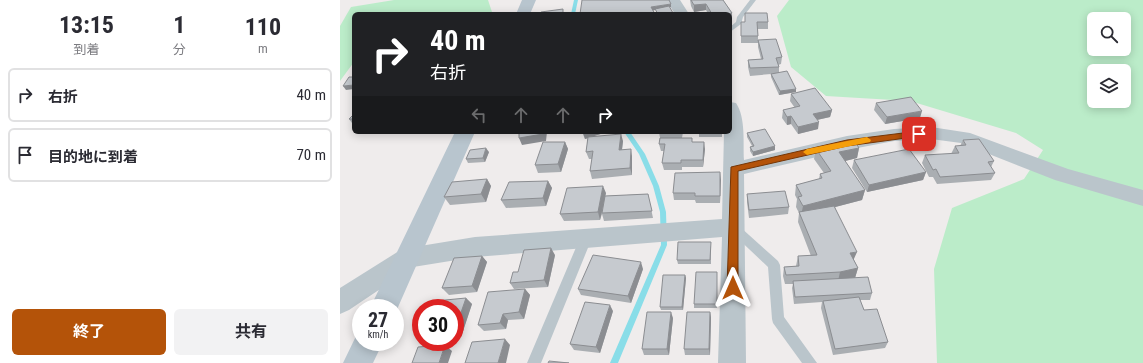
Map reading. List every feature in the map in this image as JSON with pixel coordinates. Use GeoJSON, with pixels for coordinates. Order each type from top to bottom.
{"type":"FeatureCollection","features":[{"type":"Feature","properties":{"kind":"street"},"geometry":{"type":"LineString","coordinates":[[524,12],[530,0]]}},
{"type":"Feature","properties":{"kind":"street"},"geometry":{"type":"LineString","coordinates":[[673,0],[681,12]]}},
{"type":"Feature","properties":{"kind":"street"},"geometry":{"type":"LineString","coordinates":[[732,119],[734,169],[732,363]]}},
{"type":"Feature","properties":{"kind":"street"},"geometry":{"type":"LineString","coordinates":[[734,169],[847,143],[894,136],[931,133],[963,137],[990,146],[1062,176],[1143,198]]}},
{"type":"Feature","properties":{"kind":"street"},"geometry":{"type":"LineString","coordinates":[[388,299],[465,134]]}},
{"type":"Feature","properties":{"kind":"street"},"geometry":{"type":"LineString","coordinates":[[340,302],[408,258],[475,247],[733,227]]}},
{"type":"Feature","properties":{"kind":"street"},"geometry":{"type":"LineString","coordinates":[[358,363],[364,351]]}},
{"type":"Feature","properties":{"kind":"lane"},"geometry":{"type":"LineString","coordinates":[[732,28],[738,23],[740,17],[753,0]]}},
{"type":"Feature","properties":{"kind":"lane"},"geometry":{"type":"LineString","coordinates":[[733,227],[774,265],[778,319],[810,363]]}},
{"type":"Feature","properties":{"kind":"lane"},"geometry":{"type":"LineString","coordinates":[[534,363],[586,238]]}},
{"type":"Feature","properties":{"kind":"green space"},"geometry":{"type":"Polygon","coordinates":[[[394,0],[488,0],[492,12],[352,12],[352,65],[340,81],[340,26],[351,7],[394,0]]]}},
{"type":"Feature","properties":{"kind":"green space"},"geometry":{"type":"Polygon","coordinates":[[[789,0],[1143,0],[1143,363],[937,363],[934,269],[952,208],[1024,179],[1043,150],[1016,133],[910,101],[826,96],[791,67],[777,16],[789,0]]]}},
{"type":"Feature","properties":{"kind":"building"},"geometry":{"type":"Polygon","coordinates":[[[582,0],[669,0],[671,4],[651,7],[654,12],[580,12],[582,0]]]}},
{"type":"Feature","properties":{"kind":"building"},"geometry":{"type":"Polygon","coordinates":[[[691,0],[723,0],[731,12],[711,12],[706,4],[694,5],[691,0]]]}},
{"type":"Feature","properties":{"kind":"building"},"geometry":{"type":"Polygon","coordinates":[[[669,6],[672,12],[657,12],[655,9],[669,6]]]}},
{"type":"Feature","properties":{"kind":"building"},"geometry":{"type":"Polygon","coordinates":[[[563,9],[563,12],[541,12],[563,9]]]}},
{"type":"Feature","properties":{"kind":"building"},"geometry":{"type":"Polygon","coordinates":[[[745,13],[767,13],[768,22],[757,22],[758,36],[741,36],[741,22],[745,22],[745,13]]]}},
{"type":"Feature","properties":{"kind":"building"},"geometry":{"type":"Polygon","coordinates":[[[776,39],[782,57],[776,58],[779,67],[750,68],[748,60],[763,59],[758,40],[776,39]]]}},
{"type":"Feature","properties":{"kind":"building"},"geometry":{"type":"Polygon","coordinates":[[[787,71],[796,89],[780,91],[771,74],[787,71]]]}},
{"type":"Feature","properties":{"kind":"building"},"geometry":{"type":"Polygon","coordinates":[[[349,77],[352,77],[352,85],[343,86],[349,77]]]}},
{"type":"Feature","properties":{"kind":"building"},"geometry":{"type":"Polygon","coordinates":[[[815,88],[832,110],[813,114],[819,122],[798,127],[791,116],[787,117],[783,110],[800,106],[791,94],[815,88]]]}},
{"type":"Feature","properties":{"kind":"building"},"geometry":{"type":"Polygon","coordinates":[[[911,97],[922,111],[887,117],[876,103],[911,97]]]}},
{"type":"Feature","properties":{"kind":"building"},"geometry":{"type":"Polygon","coordinates":[[[765,129],[775,146],[753,152],[750,147],[754,146],[747,133],[765,129]]]}},
{"type":"Feature","properties":{"kind":"building"},"geometry":{"type":"Polygon","coordinates":[[[519,134],[543,134],[519,138],[519,134]]]}},
{"type":"Feature","properties":{"kind":"building"},"geometry":{"type":"Polygon","coordinates":[[[621,134],[619,150],[631,149],[630,168],[590,171],[593,151],[586,152],[588,137],[621,134]]]}},
{"type":"Feature","properties":{"kind":"building"},"geometry":{"type":"Polygon","coordinates":[[[660,138],[692,138],[692,142],[704,142],[703,160],[681,160],[681,163],[662,163],[665,144],[659,144],[660,138]]]}},
{"type":"Feature","properties":{"kind":"building"},"geometry":{"type":"Polygon","coordinates":[[[979,139],[994,161],[988,162],[995,173],[940,177],[936,169],[933,170],[925,155],[959,153],[955,146],[966,145],[963,140],[979,139]]]}},
{"type":"Feature","properties":{"kind":"building"},"geometry":{"type":"Polygon","coordinates":[[[854,140],[859,148],[839,152],[865,190],[803,206],[798,197],[802,196],[796,185],[822,178],[820,174],[831,171],[816,149],[854,140]]]}},
{"type":"Feature","properties":{"kind":"building"},"geometry":{"type":"Polygon","coordinates":[[[543,142],[565,142],[558,164],[535,165],[543,142]]]}},
{"type":"Feature","properties":{"kind":"building"},"geometry":{"type":"Polygon","coordinates":[[[486,148],[483,158],[466,159],[470,150],[486,148]]]}},
{"type":"Feature","properties":{"kind":"building"},"geometry":{"type":"Polygon","coordinates":[[[909,149],[926,172],[869,185],[854,160],[909,149]]]}},
{"type":"Feature","properties":{"kind":"building"},"geometry":{"type":"Polygon","coordinates":[[[720,172],[720,196],[695,196],[695,193],[673,193],[675,173],[720,172]]]}},
{"type":"Feature","properties":{"kind":"building"},"geometry":{"type":"Polygon","coordinates":[[[487,179],[481,194],[444,197],[452,182],[487,179]]]}},
{"type":"Feature","properties":{"kind":"building"},"geometry":{"type":"Polygon","coordinates":[[[548,181],[543,198],[501,200],[509,182],[548,181]]]}},
{"type":"Feature","properties":{"kind":"building"},"geometry":{"type":"Polygon","coordinates":[[[603,186],[598,212],[560,214],[567,188],[603,186]]]}},
{"type":"Feature","properties":{"kind":"building"},"geometry":{"type":"Polygon","coordinates":[[[785,191],[789,207],[749,210],[747,194],[785,191]]]}},
{"type":"Feature","properties":{"kind":"building"},"geometry":{"type":"Polygon","coordinates":[[[648,194],[652,211],[602,213],[605,196],[648,194]]]}},
{"type":"Feature","properties":{"kind":"building"},"geometry":{"type":"Polygon","coordinates":[[[834,206],[857,252],[850,253],[858,268],[840,272],[786,275],[784,267],[799,266],[798,256],[817,255],[799,212],[834,206]]]}},
{"type":"Feature","properties":{"kind":"building"},"geometry":{"type":"Polygon","coordinates":[[[678,242],[711,242],[710,260],[677,260],[678,242]]]}},
{"type":"Feature","properties":{"kind":"building"},"geometry":{"type":"Polygon","coordinates":[[[551,248],[544,280],[510,283],[513,272],[518,272],[524,250],[551,248]]]}},
{"type":"Feature","properties":{"kind":"building"},"geometry":{"type":"Polygon","coordinates":[[[593,255],[641,262],[628,296],[578,289],[593,255]]]}},
{"type":"Feature","properties":{"kind":"building"},"geometry":{"type":"Polygon","coordinates":[[[482,256],[472,286],[442,288],[454,258],[482,256]]]}},
{"type":"Feature","properties":{"kind":"building"},"geometry":{"type":"Polygon","coordinates":[[[696,272],[717,272],[717,304],[694,304],[696,272]]]}},
{"type":"Feature","properties":{"kind":"building"},"geometry":{"type":"Polygon","coordinates":[[[663,275],[685,275],[682,307],[660,307],[663,275]]]}},
{"type":"Feature","properties":{"kind":"building"},"geometry":{"type":"Polygon","coordinates":[[[868,277],[872,293],[795,297],[793,281],[868,277]]]}},
{"type":"Feature","properties":{"kind":"building"},"geometry":{"type":"Polygon","coordinates":[[[525,289],[519,312],[503,314],[500,323],[478,325],[488,292],[525,289]]]}},
{"type":"Feature","properties":{"kind":"building"},"geometry":{"type":"Polygon","coordinates":[[[859,297],[864,310],[877,309],[888,342],[835,349],[823,301],[859,297]]]}},
{"type":"Feature","properties":{"kind":"building"},"geometry":{"type":"Polygon","coordinates":[[[585,302],[610,305],[596,347],[570,344],[585,302]]]}},
{"type":"Feature","properties":{"kind":"building"},"geometry":{"type":"Polygon","coordinates":[[[647,312],[671,312],[667,349],[642,349],[647,312]]]}},
{"type":"Feature","properties":{"kind":"building"},"geometry":{"type":"Polygon","coordinates":[[[687,312],[710,312],[709,349],[684,349],[687,312]]]}},
{"type":"Feature","properties":{"kind":"building"},"geometry":{"type":"Polygon","coordinates":[[[505,339],[498,363],[465,363],[472,342],[505,339]]]}},
{"type":"Feature","properties":{"kind":"building"},"geometry":{"type":"Polygon","coordinates":[[[416,351],[443,351],[439,363],[412,363],[416,351]]]}},
{"type":"Feature","properties":{"kind":"building"},"geometry":{"type":"Polygon","coordinates":[[[549,361],[569,363],[548,363],[549,361]]]}},
{"type":"Feature","properties":{"kind":"waterway"},"geometry":{"type":"LineString","coordinates":[[573,12],[576,0]]}},
{"type":"Feature","properties":{"kind":"waterway"},"geometry":{"type":"LineString","coordinates":[[614,363],[664,245],[663,212],[656,186],[642,154],[628,134]]}},
{"type":"Feature","properties":{"kind":"slow traffic"},"geometry":{"type":"LineString","coordinates":[[807,152],[867,140]]}},
{"type":"Feature","properties":{"kind":"route"},"geometry":{"type":"LineString","coordinates":[[733,288],[734,169],[847,143],[919,134]]}}]}
